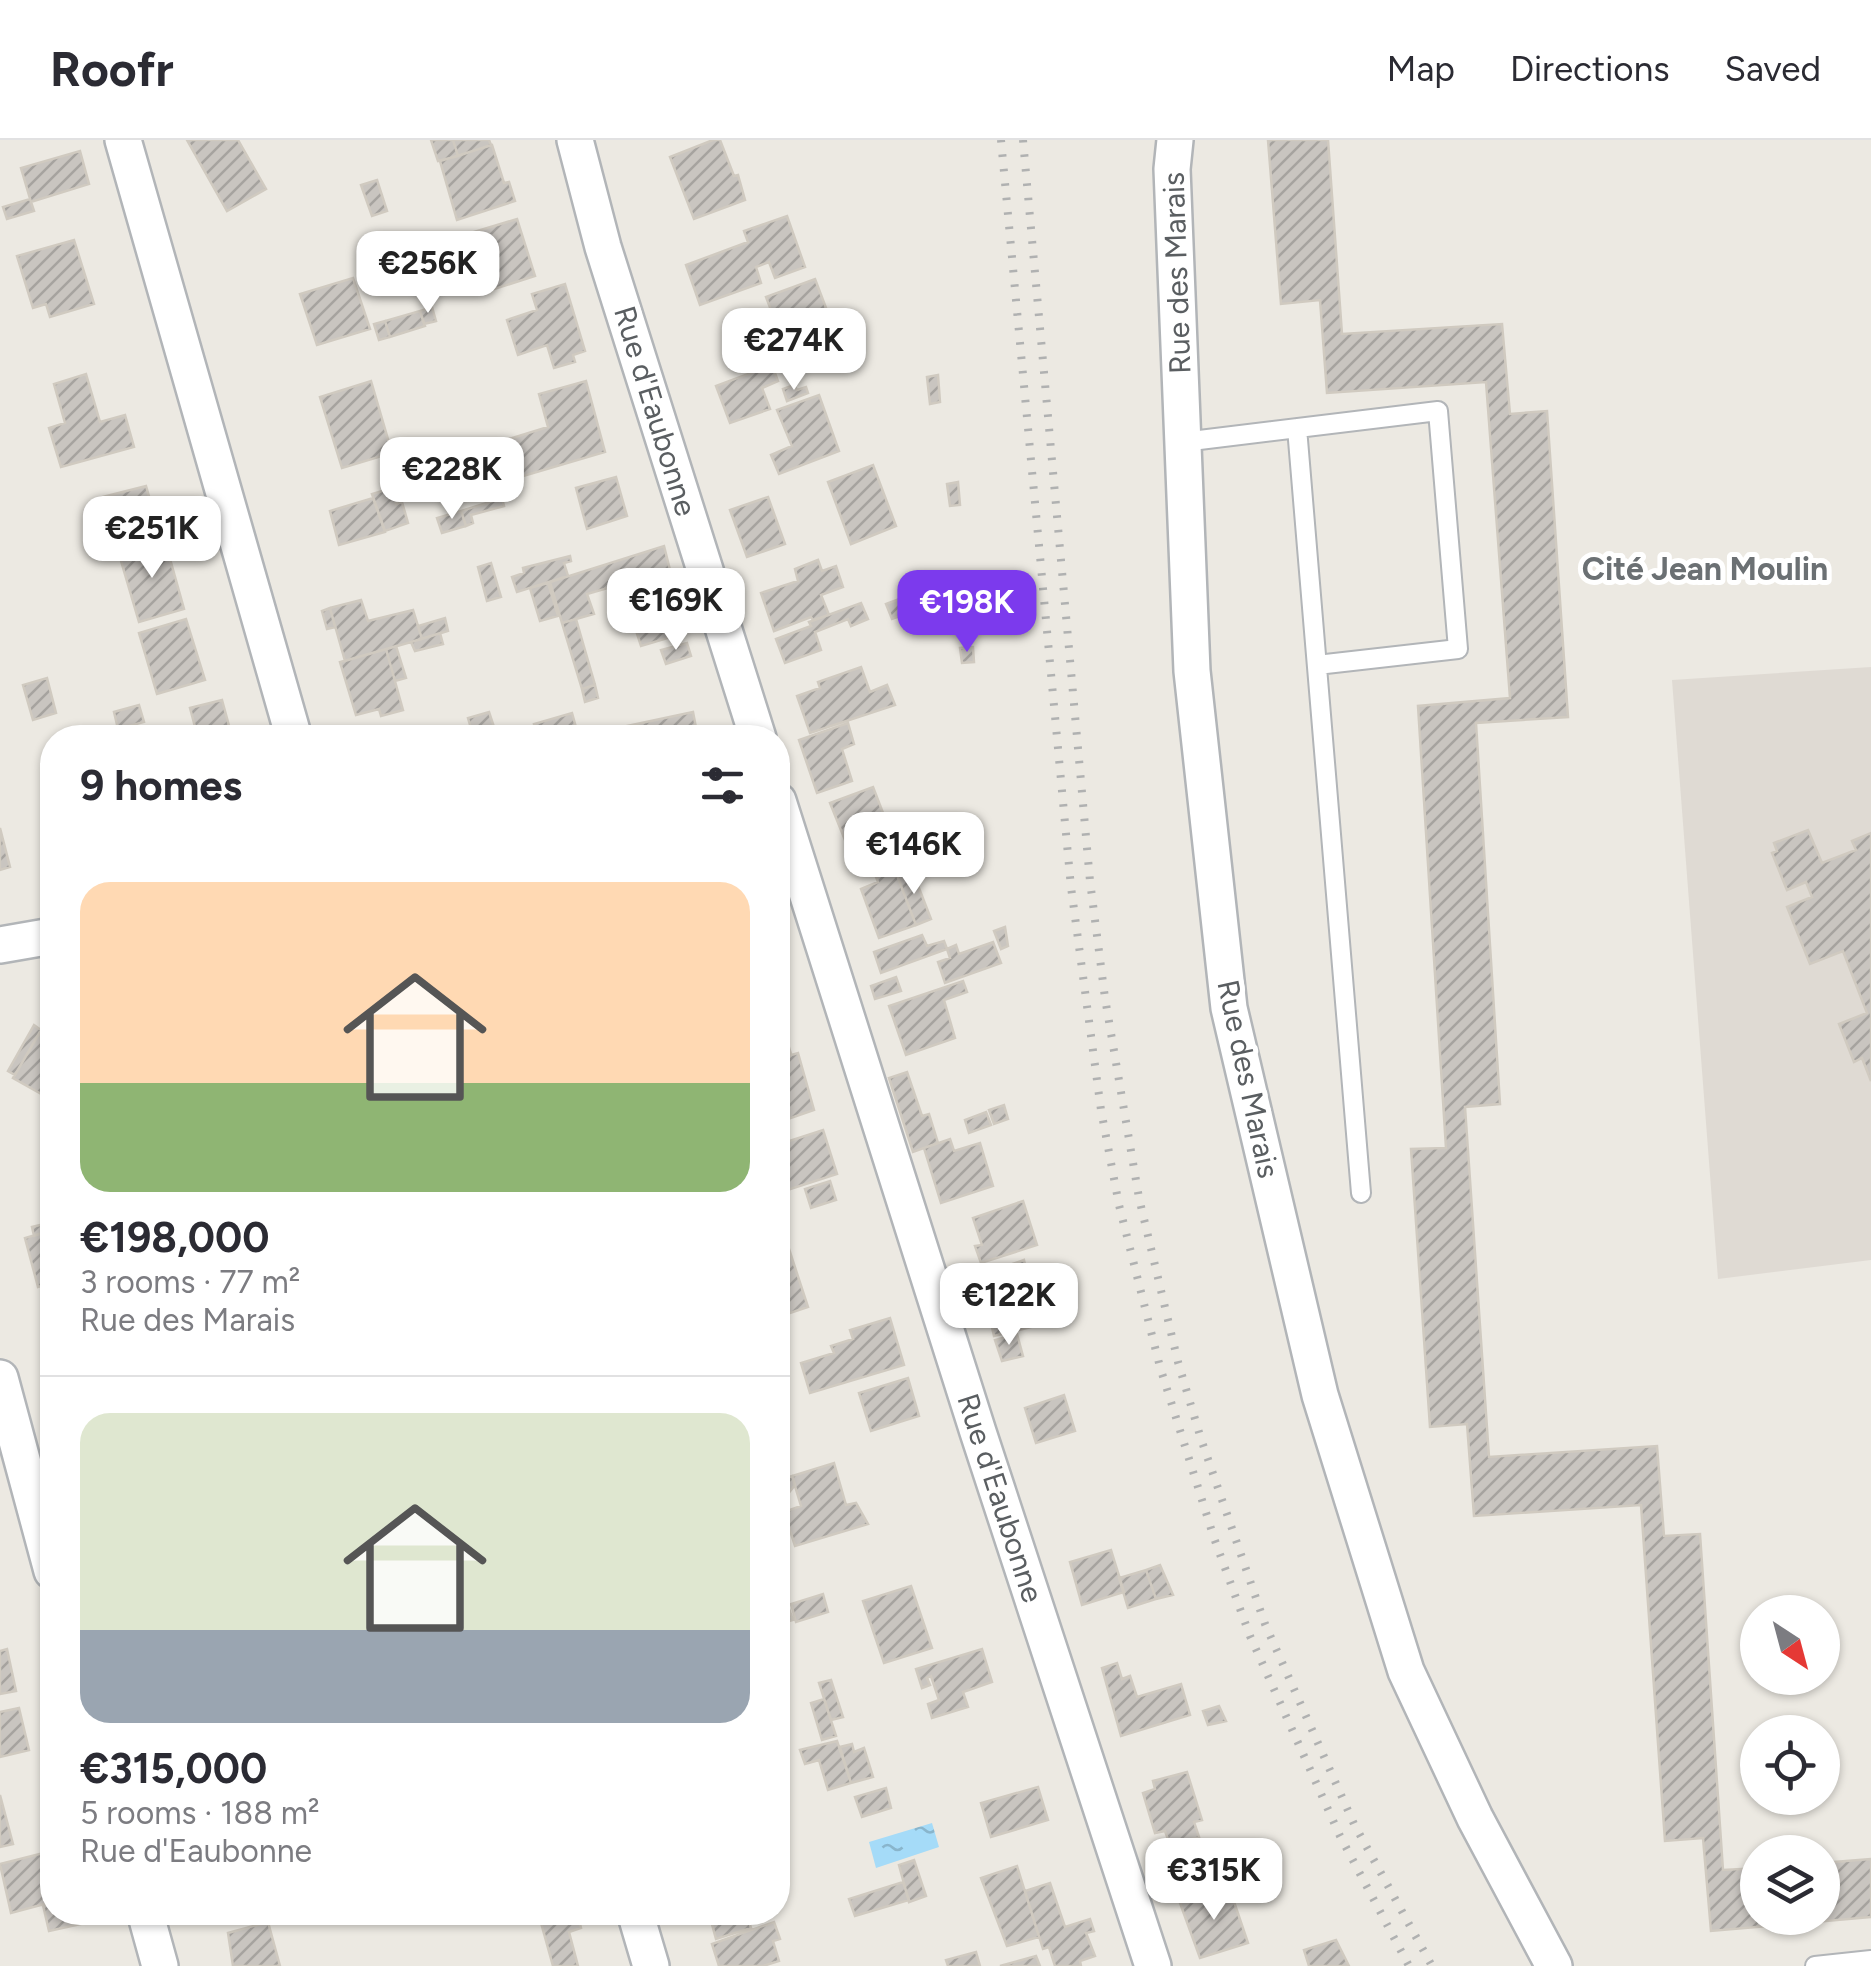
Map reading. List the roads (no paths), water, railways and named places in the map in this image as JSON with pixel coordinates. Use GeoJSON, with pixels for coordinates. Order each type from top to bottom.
{"type":"FeatureCollection","features":[{"type":"Feature","properties":{"kind":"street"},"geometry":{"type":"LineString","coordinates":[[123,140],[290,725]]}},
{"type":"Feature","properties":{"kind":"street","name":"Rue d'Eaubonne"},"geometry":{"type":"LineString","coordinates":[[576,140],[603,247],[754,725]]}},
{"type":"Feature","properties":{"kind":"street","name":"Rue des Marais"},"geometry":{"type":"LineString","coordinates":[[1175,140],[1172,169],[1192,670],[1228,1008],[1320,1395],[1406,1671],[1475,1818],[1554,1966]]}},
{"type":"Feature","properties":{"kind":"street","name":"Rue d'Eaubonne"},"geometry":{"type":"LineString","coordinates":[[790,839],[1153,1966]]}},
{"type":"Feature","properties":{"kind":"street"},"geometry":{"type":"LineString","coordinates":[[0,945],[40,938]]}},
{"type":"Feature","properties":{"kind":"street"},"geometry":{"type":"LineString","coordinates":[[0,1378],[40,1527]]}},
{"type":"Feature","properties":{"kind":"street"},"geometry":{"type":"LineString","coordinates":[[149,1925],[160,1966]]}},
{"type":"Feature","properties":{"kind":"street"},"geometry":{"type":"LineString","coordinates":[[640,1925],[651,1966]]}},
{"type":"Feature","properties":{"kind":"lane"},"geometry":{"type":"LineString","coordinates":[[1183,442],[1438,411],[1458,649],[1317,665]]}},
{"type":"Feature","properties":{"kind":"lane"},"geometry":{"type":"LineString","coordinates":[[1297,428],[1361,1193]]}},
{"type":"Feature","properties":{"kind":"lane"},"geometry":{"type":"LineString","coordinates":[[1815,1966],[1871,1960]]}},
{"type":"Feature","properties":{"kind":"water"},"geometry":{"type":"Polygon","coordinates":[[[932,1823],[939,1847],[876,1868],[869,1842],[932,1823]]]}},
{"type":"Feature","properties":{"kind":"railway"},"geometry":{"type":"LineString","coordinates":[[1001,140],[1071,887],[1101,1110],[1119,1205],[1160,1367],[1214,1538],[1250,1636],[1340,1836],[1409,1966]]}},
{"type":"Feature","properties":{"kind":"railway"},"geometry":{"type":"LineString","coordinates":[[1023,140],[1090,881],[1105,998],[1139,1198],[1178,1362],[1265,1624],[1354,1824],[1432,1966]]}},
{"type":"Feature","properties":{"kind":"district","name":"Cité Jean Moulin"},"geometry":{"type":"Point","coordinates":[1705,569]}}]}
